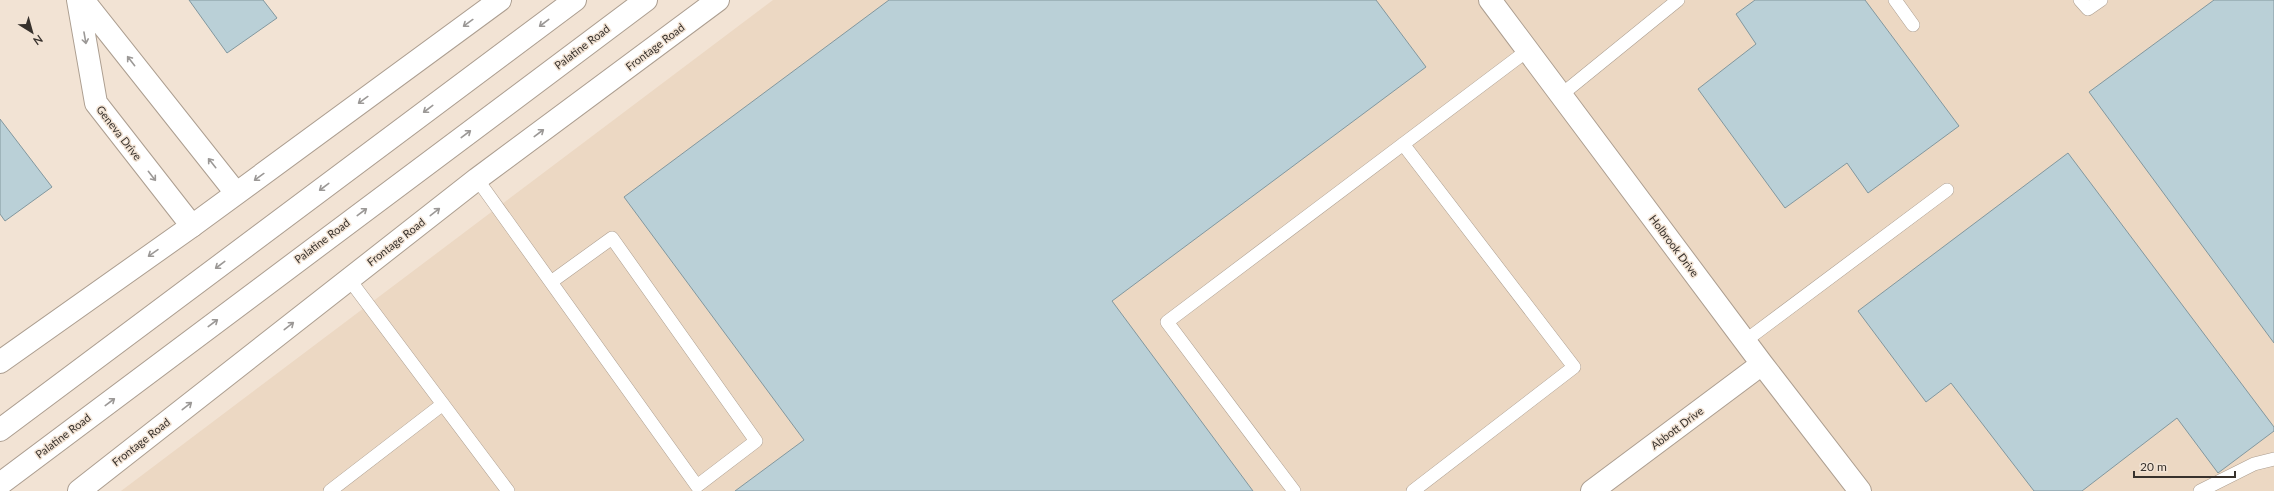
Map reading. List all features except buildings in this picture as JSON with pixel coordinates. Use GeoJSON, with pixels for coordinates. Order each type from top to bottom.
{"type":"FeatureCollection","features":[{"type":"Feature","properties":{"kind":"main road","name":"Geneva Drive"},"geometry":{"type":"LineString","coordinates":[[78,0],[96,103],[192,226]]}},
{"type":"Feature","properties":{"kind":"main road"},"geometry":{"type":"LineString","coordinates":[[83,0],[236,193]]}},
{"type":"Feature","properties":{"kind":"main road"},"geometry":{"type":"LineString","coordinates":[[0,362],[192,226],[500,0]]}},
{"type":"Feature","properties":{"kind":"main road"},"geometry":{"type":"LineString","coordinates":[[0,430],[575,0]]}},
{"type":"Feature","properties":{"kind":"main road","name":"Palatine Road"},"geometry":{"type":"LineString","coordinates":[[0,484],[646,0]]}},
{"type":"Feature","properties":{"kind":"main road","name":"Frontage Road"},"geometry":{"type":"LineString","coordinates":[[79,491],[477,179],[718,0]]}},
{"type":"Feature","properties":{"kind":"main road","name":"Holbrook Drive"},"geometry":{"type":"LineString","coordinates":[[1490,0],[1762,364],[1860,491]]}},
{"type":"Feature","properties":{"kind":"main road","name":"Abbott Drive"},"geometry":{"type":"LineString","coordinates":[[1592,491],[1762,364]]}},
{"type":"Feature","properties":{"kind":"lane"},"geometry":{"type":"LineString","coordinates":[[1561,95],[1678,0]]}},
{"type":"Feature","properties":{"kind":"lane"},"geometry":{"type":"LineString","coordinates":[[1895,0],[1913,25]]}},
{"type":"Feature","properties":{"kind":"lane"},"geometry":{"type":"LineString","coordinates":[[2080,0],[2088,9],[2101,0]]}},
{"type":"Feature","properties":{"kind":"lane"},"geometry":{"type":"LineString","coordinates":[[1294,491],[1168,322],[1528,50]]}},
{"type":"Feature","properties":{"kind":"lane"},"geometry":{"type":"LineString","coordinates":[[1403,144],[1574,367],[1413,491]]}},
{"type":"Feature","properties":{"kind":"lane"},"geometry":{"type":"LineString","coordinates":[[477,179],[697,486],[756,441],[612,238],[551,282]]}},
{"type":"Feature","properties":{"kind":"lane"},"geometry":{"type":"LineString","coordinates":[[1746,341],[1947,190]]}},
{"type":"Feature","properties":{"kind":"lane"},"geometry":{"type":"LineString","coordinates":[[348,280],[443,404],[505,490]]}},
{"type":"Feature","properties":{"kind":"lane"},"geometry":{"type":"LineString","coordinates":[[330,491],[443,404]]}},
{"type":"Feature","properties":{"kind":"lane"},"geometry":{"type":"LineString","coordinates":[[2200,491],[2254,464],[2274,459]]}},
{"type":"Feature","properties":{"kind":"shaded area"},"geometry":{"type":"Polygon","coordinates":[[[773,0],[2274,0],[2274,491],[121,491],[773,0]]]}}]}
